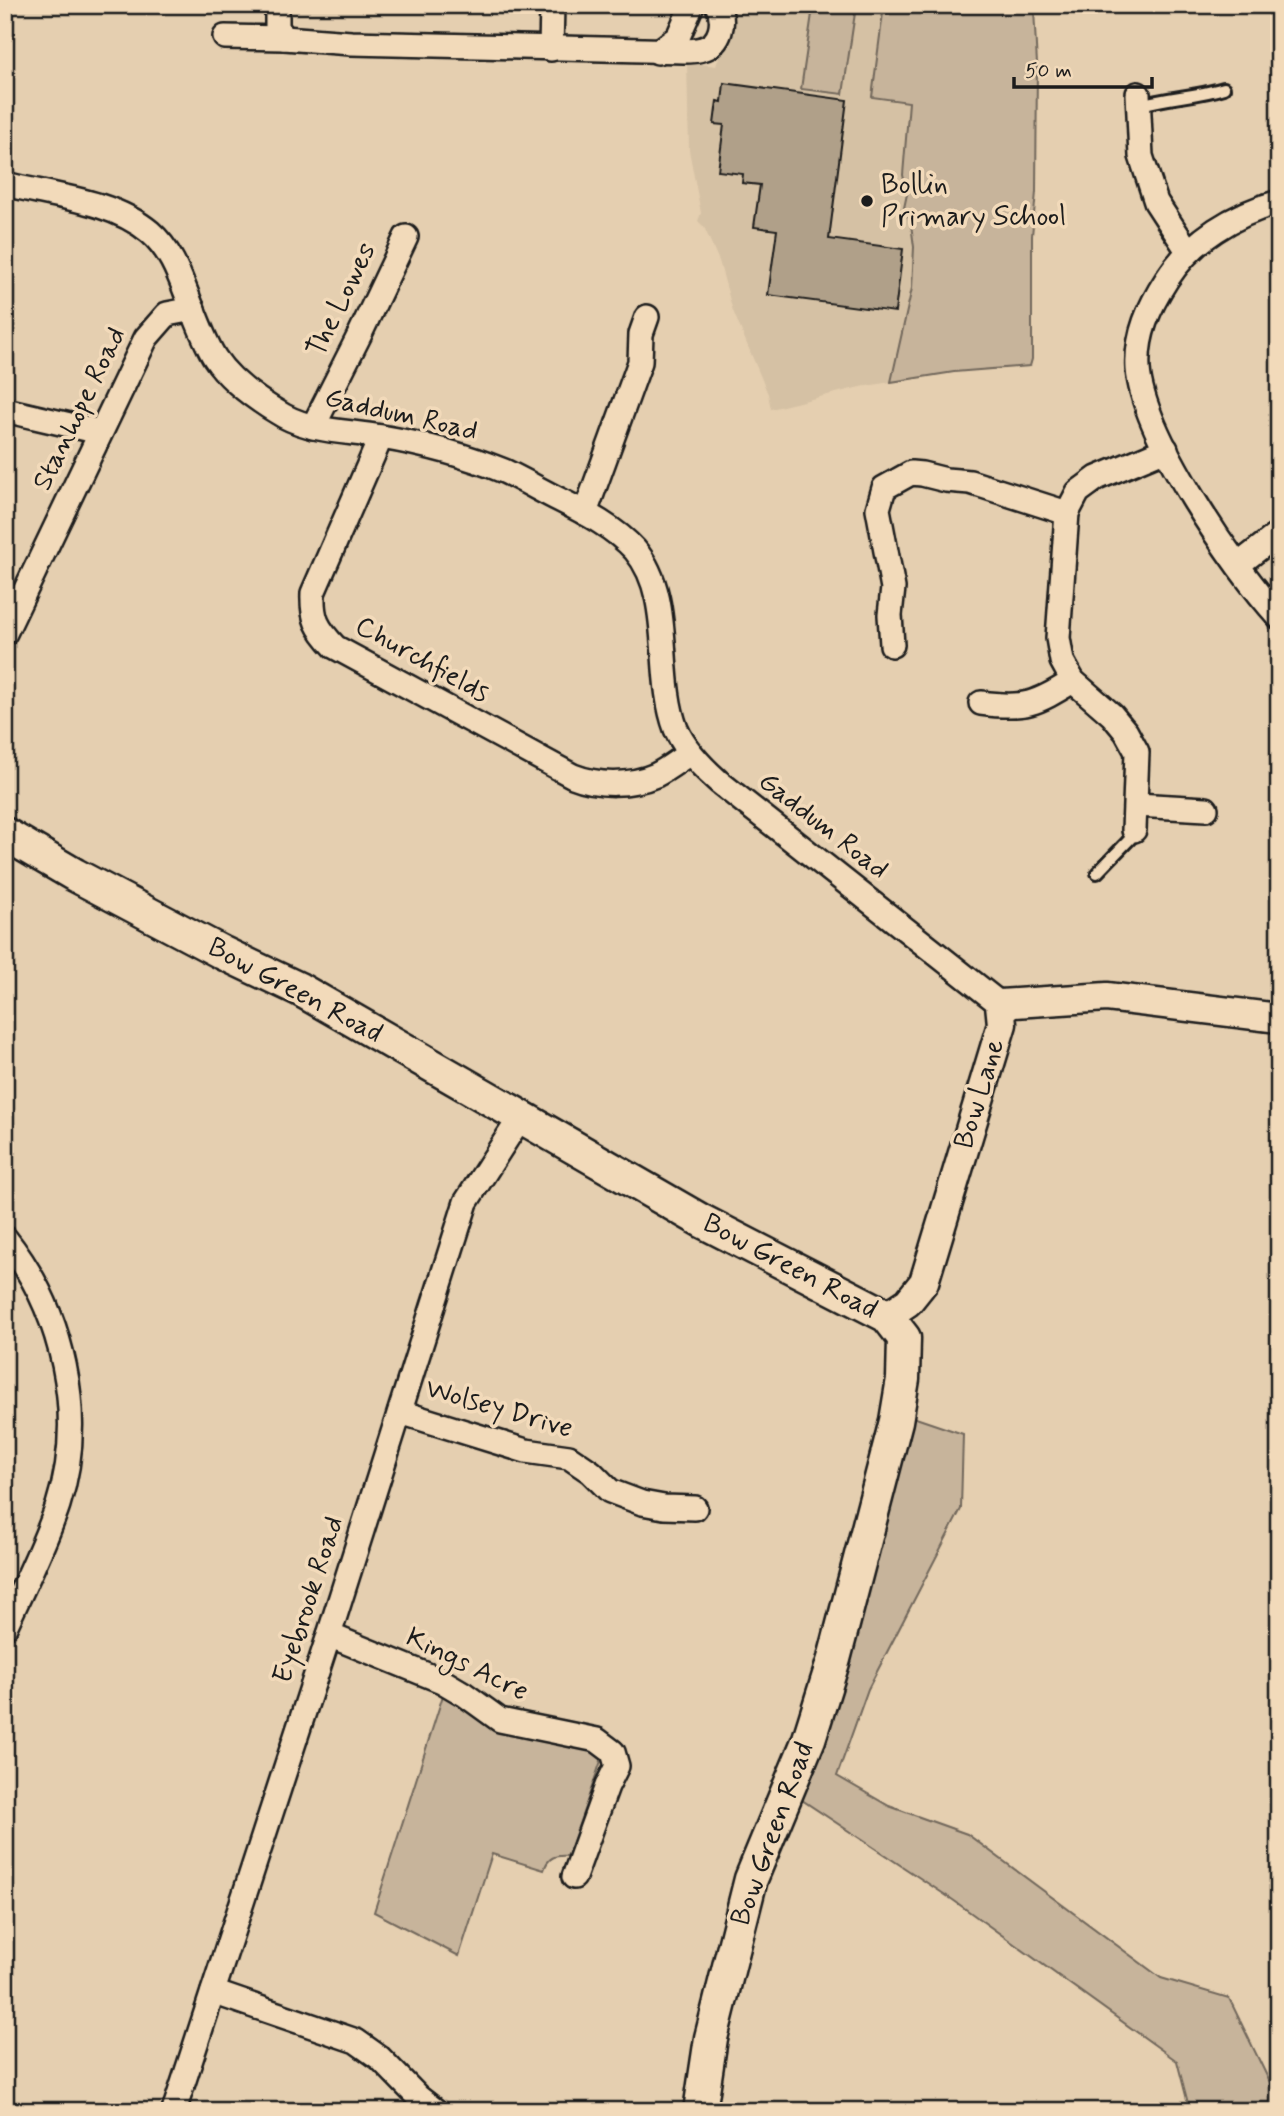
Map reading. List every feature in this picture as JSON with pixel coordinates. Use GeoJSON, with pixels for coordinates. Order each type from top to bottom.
{"type":"FeatureCollection","features":[{"type":"Feature","properties":{"kind":"main road","name":"Bow Green Road"},"geometry":{"type":"LineString","coordinates":[[5,834],[143,911],[299,989],[702,1221],[887,1316],[904,1338],[903,1379],[896,1421],[834,1659],[809,1739],[751,1879],[710,2038],[700,2111]]}},
{"type":"Feature","properties":{"kind":"street"},"geometry":{"type":"LineString","coordinates":[[277,5],[277,27],[284,38]]}},
{"type":"Feature","properties":{"kind":"street"},"geometry":{"type":"LineString","coordinates":[[551,49],[552,5]]}},
{"type":"Feature","properties":{"kind":"street"},"geometry":{"type":"LineString","coordinates":[[658,52],[678,37],[692,5]]}},
{"type":"Feature","properties":{"kind":"street"},"geometry":{"type":"LineString","coordinates":[[225,37],[658,52],[703,49],[713,44],[722,17],[717,5]]}},
{"type":"Feature","properties":{"kind":"street"},"geometry":{"type":"LineString","coordinates":[[1138,100],[1141,156],[1152,190],[1156,202],[1188,251]]}},
{"type":"Feature","properties":{"kind":"street","name":"Gaddum Road"},"geometry":{"type":"LineString","coordinates":[[5,184],[103,208],[131,219],[150,232],[167,250],[182,277],[215,358],[233,378],[284,416],[313,427],[442,450],[503,471],[585,513],[611,530],[634,550],[653,584],[669,704],[677,730],[690,754],[719,782],[1000,1004]]}},
{"type":"Feature","properties":{"kind":"street"},"geometry":{"type":"LineString","coordinates":[[1279,202],[1245,213],[1215,230],[1188,251],[1174,268],[1148,311],[1139,340],[1138,370],[1144,397],[1166,449],[1199,508],[1262,599],[1279,618]]}},
{"type":"Feature","properties":{"kind":"street","name":"The Lowes"},"geometry":{"type":"LineString","coordinates":[[313,427],[406,237]]}},
{"type":"Feature","properties":{"kind":"street","name":"Stanhope Road"},"geometry":{"type":"LineString","coordinates":[[5,633],[146,338],[167,314],[193,309]]}},
{"type":"Feature","properties":{"kind":"street"},"geometry":{"type":"LineString","coordinates":[[585,513],[640,362],[641,334],[647,317]]}},
{"type":"Feature","properties":{"kind":"street"},"geometry":{"type":"LineString","coordinates":[[5,410],[100,432]]}},
{"type":"Feature","properties":{"kind":"street","name":"Churchfields"},"geometry":{"type":"LineString","coordinates":[[381,437],[313,593],[312,613],[321,632],[335,647],[590,783],[609,784],[655,775],[690,754]]}},
{"type":"Feature","properties":{"kind":"street"},"geometry":{"type":"LineString","coordinates":[[1134,830],[1137,752],[1112,715],[1073,681],[1062,661],[1058,638],[1067,513],[1078,492],[1097,478],[1166,449]]}},
{"type":"Feature","properties":{"kind":"street"},"geometry":{"type":"LineString","coordinates":[[892,645],[890,615],[893,588],[877,509],[884,488],[911,473],[922,474],[970,482],[1067,513]]}},
{"type":"Feature","properties":{"kind":"street"},"geometry":{"type":"LineString","coordinates":[[1238,565],[1279,534]]}},
{"type":"Feature","properties":{"kind":"street"},"geometry":{"type":"LineString","coordinates":[[981,703],[1007,707],[1037,702],[1073,681]]}},
{"type":"Feature","properties":{"kind":"street"},"geometry":{"type":"LineString","coordinates":[[1136,805],[1206,809]]}},
{"type":"Feature","properties":{"kind":"street","name":"Bow Lane"},"geometry":{"type":"LineString","coordinates":[[887,1316],[908,1302],[924,1282],[1002,1024],[1000,1004],[1107,997],[1279,1018]]}},
{"type":"Feature","properties":{"kind":"street","name":"Eyebrook Road"},"geometry":{"type":"LineString","coordinates":[[174,2111],[329,1636],[466,1202],[520,1118]]}},
{"type":"Feature","properties":{"kind":"street"},"geometry":{"type":"LineString","coordinates":[[5,1238],[25,1263],[58,1336],[67,1382],[70,1432],[66,1472],[58,1505],[5,1627]]}},
{"type":"Feature","properties":{"kind":"street","name":"Wolsey Drive"},"geometry":{"type":"LineString","coordinates":[[400,1412],[526,1451],[569,1457],[591,1472],[611,1491],[642,1503],[695,1508]]}},
{"type":"Feature","properties":{"kind":"street","name":"Kings Acre"},"geometry":{"type":"LineString","coordinates":[[329,1636],[442,1681],[500,1720],[597,1740],[613,1752],[617,1766],[598,1809],[574,1877]]}},
{"type":"Feature","properties":{"kind":"street"},"geometry":{"type":"LineString","coordinates":[[213,1992],[356,2041],[380,2058],[418,2097],[436,2111]]}},
{"type":"Feature","properties":{"kind":"lane"},"geometry":{"type":"LineString","coordinates":[[1138,100],[1204,94],[1224,88]]}},
{"type":"Feature","properties":{"kind":"lane"},"geometry":{"type":"LineString","coordinates":[[1097,873],[1130,839],[1134,830]]}},
{"type":"Feature","properties":{"kind":"shaded area","name":"Bollin Primary School"},"geometry":{"type":"Polygon","coordinates":[[[735,5],[1004,5],[1034,10],[1037,64],[1036,192],[1032,236],[1030,366],[954,372],[860,387],[771,409],[768,394],[733,311],[719,261],[704,227],[698,221],[701,213],[689,150],[687,62],[716,66],[735,5]]]}},
{"type":"Feature","properties":{"kind":"shaded area"},"geometry":{"type":"Polygon","coordinates":[[[884,5],[1030,5],[1016,7],[1034,10],[1037,64],[1036,192],[1032,236],[1030,366],[954,372],[891,382],[912,288],[914,247],[911,224],[904,208],[907,194],[903,175],[909,102],[872,97],[884,5]]]}},
{"type":"Feature","properties":{"kind":"shaded area"},"geometry":{"type":"Polygon","coordinates":[[[813,7],[855,13],[843,94],[801,89],[813,7]]]}},
{"type":"Feature","properties":{"kind":"shaded area"},"geometry":{"type":"Polygon","coordinates":[[[907,1415],[963,1434],[961,1509],[868,1689],[837,1776],[889,1806],[967,1834],[1161,1978],[1229,1998],[1279,2101],[1279,2111],[1190,2111],[1177,2061],[953,1900],[799,1798],[907,1415]]]}},
{"type":"Feature","properties":{"kind":"shaded area"},"geometry":{"type":"Polygon","coordinates":[[[445,1689],[588,1744],[602,1758],[568,1856],[553,1858],[544,1870],[492,1854],[459,1956],[374,1912],[445,1689]]]}},
{"type":"Feature","properties":{"kind":"building"},"geometry":{"type":"Polygon","coordinates":[[[724,83],[847,100],[829,239],[903,249],[895,312],[768,295],[777,230],[754,227],[760,185],[742,183],[743,174],[718,171],[724,125],[714,124],[717,101],[722,102],[724,83]]]}},
{"type":"Feature","properties":{"kind":"place","name":"Bollin Primary School"},"geometry":{"type":"Point","coordinates":[867,201]}}]}
